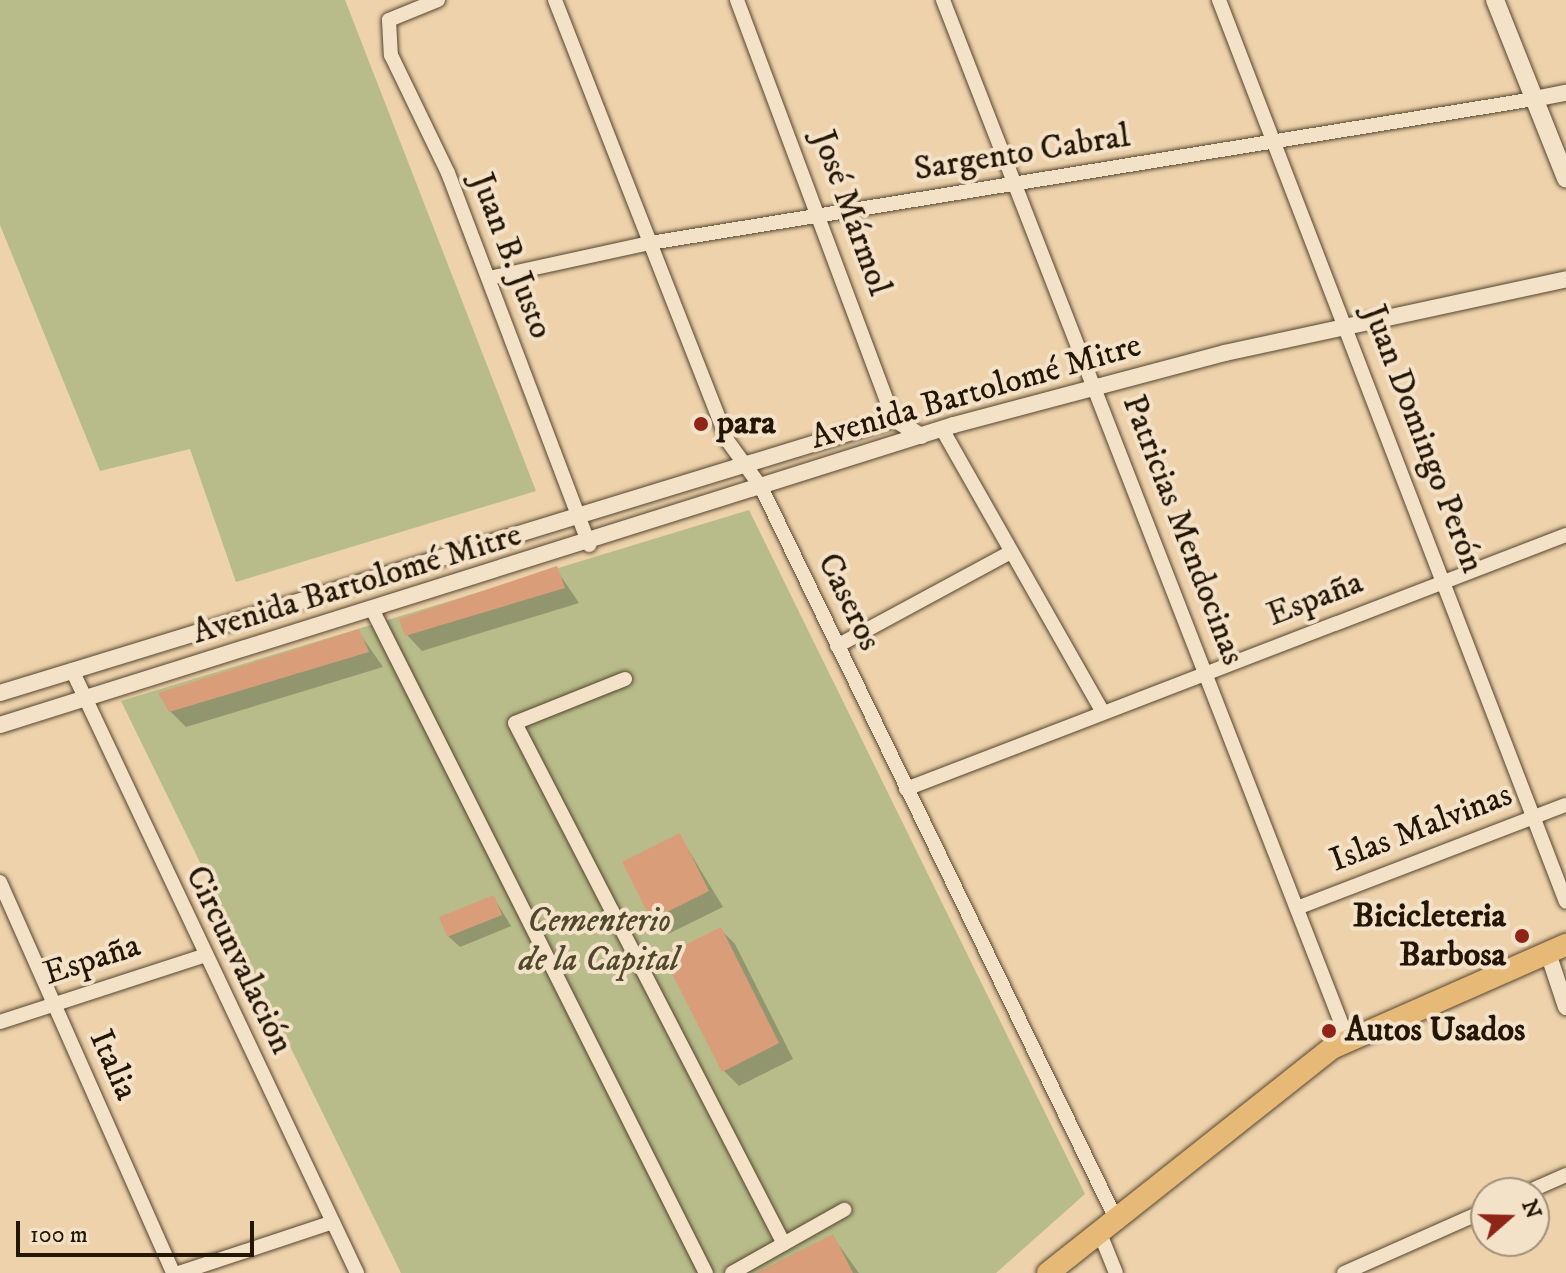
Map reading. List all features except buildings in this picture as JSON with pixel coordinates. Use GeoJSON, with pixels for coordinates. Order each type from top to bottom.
{"type":"FeatureCollection","features":[{"type":"Feature","properties":{"kind":"main road"},"geometry":{"type":"LineString","coordinates":[[1495,0],[1566,178]]}},
{"type":"Feature","properties":{"kind":"main road"},"geometry":{"type":"LineString","coordinates":[[1048,1273],[1347,1038],[1557,949]]}},
{"type":"Feature","properties":{"kind":"street","name":"Juan B. Justo"},"geometry":{"type":"LineString","coordinates":[[438,0],[389,20],[391,55],[489,278],[589,545]]}},
{"type":"Feature","properties":{"kind":"street","name":"Caseros"},"geometry":{"type":"LineString","coordinates":[[555,0],[650,243],[743,466],[761,487],[906,789],[1108,1225],[1116,1273]]}},
{"type":"Feature","properties":{"kind":"street","name":"José Mármol"},"geometry":{"type":"LineString","coordinates":[[737,0],[821,216],[894,419]]}},
{"type":"Feature","properties":{"kind":"street","name":"Patricias Mendocinas"},"geometry":{"type":"LineString","coordinates":[[943,0],[1347,1038]]}},
{"type":"Feature","properties":{"kind":"street","name":"Juan Domingo Perón"},"geometry":{"type":"LineString","coordinates":[[1219,0],[1349,329],[1566,902]]}},
{"type":"Feature","properties":{"kind":"street","name":"Sargento Cabral"},"geometry":{"type":"LineString","coordinates":[[489,278],[650,243],[1275,144],[1566,93]]}},
{"type":"Feature","properties":{"kind":"street","name":"Avenida Bartolomé Mitre"},"geometry":{"type":"LineString","coordinates":[[0,725],[589,545],[942,429],[1094,385],[1566,279]]}},
{"type":"Feature","properties":{"kind":"street","name":"Avenida Bartolomé Mitre"},"geometry":{"type":"LineString","coordinates":[[0,693],[894,419]]}},
{"type":"Feature","properties":{"kind":"street"},"geometry":{"type":"LineString","coordinates":[[894,419],[921,436]]}},
{"type":"Feature","properties":{"kind":"street"},"geometry":{"type":"LineString","coordinates":[[942,429],[1103,712]]}},
{"type":"Feature","properties":{"kind":"street","name":"España"},"geometry":{"type":"LineString","coordinates":[[906,789],[1566,535]]}},
{"type":"Feature","properties":{"kind":"street"},"geometry":{"type":"LineString","coordinates":[[837,646],[1011,552]]}},
{"type":"Feature","properties":{"kind":"street"},"geometry":{"type":"LineString","coordinates":[[372,609],[706,1273]]}},
{"type":"Feature","properties":{"kind":"street","name":"Circunvalación"},"geometry":{"type":"LineString","coordinates":[[72,670],[82,701],[357,1273]]}},
{"type":"Feature","properties":{"kind":"street"},"geometry":{"type":"LineString","coordinates":[[625,679],[515,723],[784,1244]]}},
{"type":"Feature","properties":{"kind":"street","name":"Islas Malvinas"},"geometry":{"type":"LineString","coordinates":[[1297,908],[1566,805]]}},
{"type":"Feature","properties":{"kind":"street","name":"Italia"},"geometry":{"type":"LineString","coordinates":[[0,882],[52,1004],[176,1273]]}},
{"type":"Feature","properties":{"kind":"street"},"geometry":{"type":"LineString","coordinates":[[1557,949],[1566,1007]]}},
{"type":"Feature","properties":{"kind":"street","name":"España"},"geometry":{"type":"LineString","coordinates":[[0,1022],[203,956]]}},
{"type":"Feature","properties":{"kind":"street"},"geometry":{"type":"LineString","coordinates":[[732,1273],[844,1210]]}},
{"type":"Feature","properties":{"kind":"street"},"geometry":{"type":"LineString","coordinates":[[1344,1273],[1470,1217]]}},
{"type":"Feature","properties":{"kind":"street"},"geometry":{"type":"LineString","coordinates":[[176,1273],[333,1222]]}},
{"type":"Feature","properties":{"kind":"green space"},"geometry":{"type":"Polygon","coordinates":[[[0,0],[345,0],[536,491],[236,582],[190,449],[100,471],[0,225],[0,0]]]}},
{"type":"Feature","properties":{"kind":"green space","name":"Cementerio de la Capital"},"geometry":{"type":"Polygon","coordinates":[[[749,510],[1085,1194],[996,1273],[401,1273],[121,701],[749,510]]]}},
{"type":"Feature","properties":{"kind":"place","name":"para"},"geometry":{"type":"Point","coordinates":[701,424]}},
{"type":"Feature","properties":{"kind":"place","name":"Bicicleteria Barbosa"},"geometry":{"type":"Point","coordinates":[1522,936]}},
{"type":"Feature","properties":{"kind":"place","name":"Autos Usados"},"geometry":{"type":"Point","coordinates":[1329,1031]}}]}
